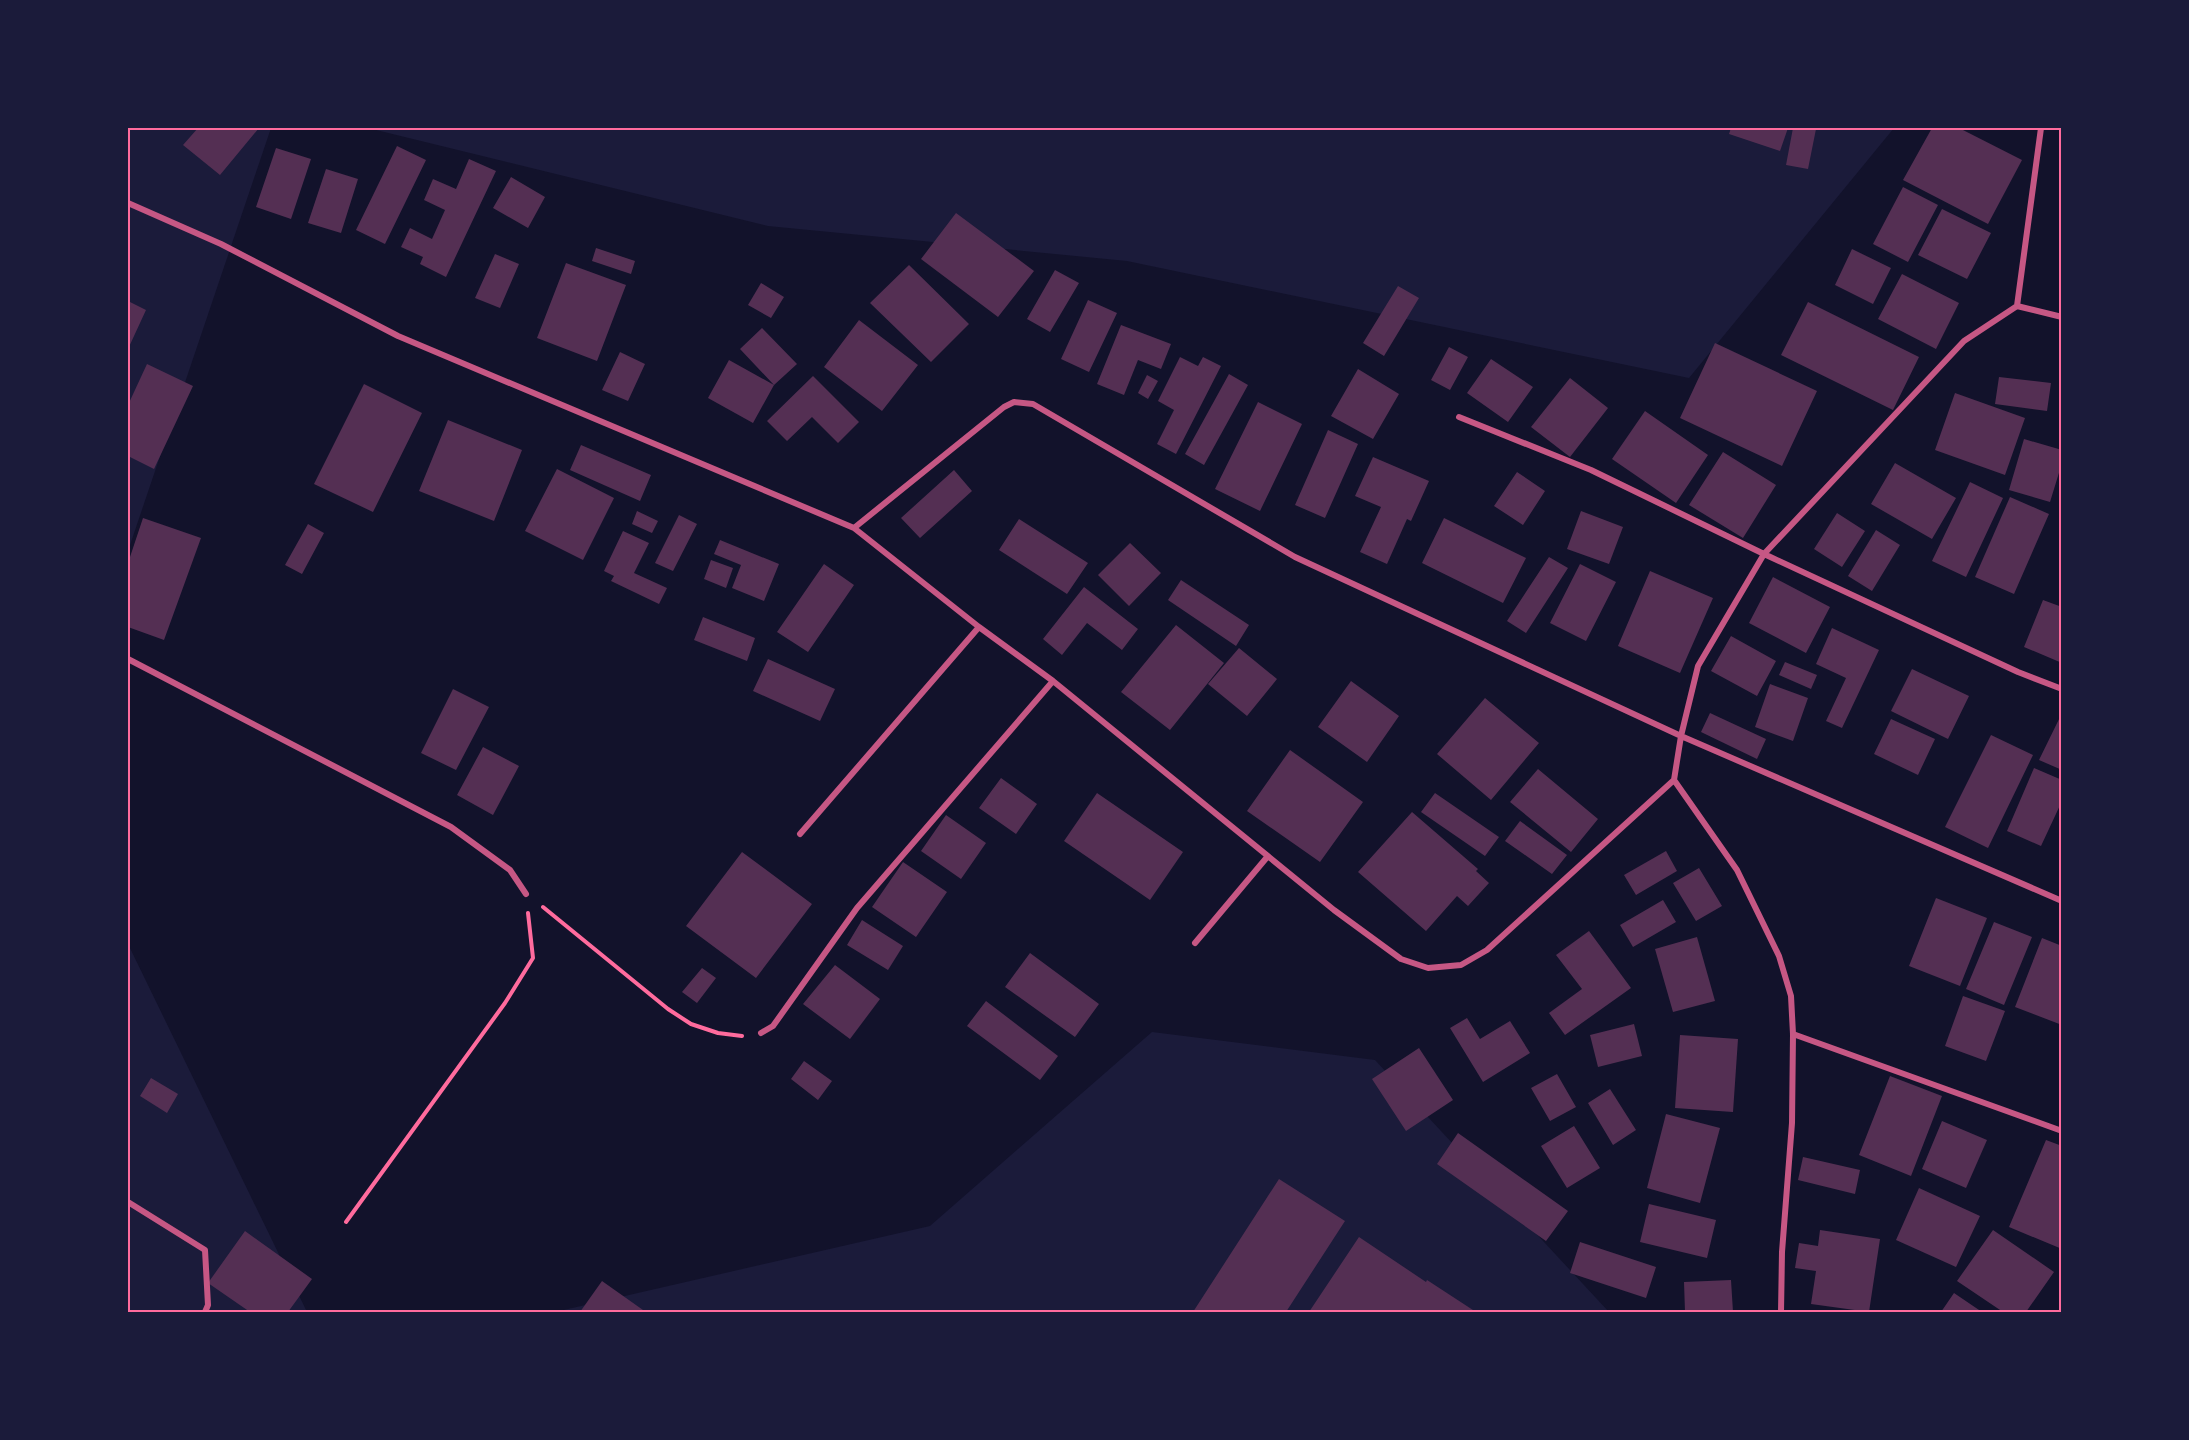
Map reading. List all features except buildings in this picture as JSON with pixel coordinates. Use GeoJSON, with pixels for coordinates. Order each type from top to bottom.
{"type":"FeatureCollection","features":[{"type":"Feature","properties":{"kind":"street"},"geometry":{"type":"LineString","coordinates":[[2017,306],[2041,128]]}},
{"type":"Feature","properties":{"kind":"street"},"geometry":{"type":"LineString","coordinates":[[128,203],[221,244],[398,336],[854,528],[1053,681],[1334,910],[1401,959],[1428,968],[1461,965],[1486,950],[1674,780],[1681,736],[1698,666],[1764,554],[1964,341],[2017,306],[2061,317]]}},
{"type":"Feature","properties":{"kind":"street"},"geometry":{"type":"LineString","coordinates":[[854,528],[1004,406],[1014,402],[1033,404],[1295,557],[1681,736],[2061,901]]}},
{"type":"Feature","properties":{"kind":"street"},"geometry":{"type":"LineString","coordinates":[[1460,417],[1591,470],[1764,554],[2018,672],[2061,689]]}},
{"type":"Feature","properties":{"kind":"street"},"geometry":{"type":"LineString","coordinates":[[800,834],[980,627]]}},
{"type":"Feature","properties":{"kind":"street"},"geometry":{"type":"LineString","coordinates":[[128,659],[451,827],[510,870],[526,894]]}},
{"type":"Feature","properties":{"kind":"street"},"geometry":{"type":"LineString","coordinates":[[760,1033],[773,1026],[857,908],[1053,681]]}},
{"type":"Feature","properties":{"kind":"street"},"geometry":{"type":"LineString","coordinates":[[1674,780],[1737,870],[1779,956],[1791,996],[1792,1123],[1782,1252],[1781,1312]]}},
{"type":"Feature","properties":{"kind":"street"},"geometry":{"type":"LineString","coordinates":[[1195,943],[1268,856]]}},
{"type":"Feature","properties":{"kind":"street"},"geometry":{"type":"LineString","coordinates":[[1793,1034],[2061,1131]]}},
{"type":"Feature","properties":{"kind":"street"},"geometry":{"type":"LineString","coordinates":[[128,1202],[205,1250],[208,1305],[206,1312]]}},
{"type":"Feature","properties":{"kind":"path"},"geometry":{"type":"LineString","coordinates":[[526,894],[668,1009],[691,1024],[734,1036],[760,1033]]}},
{"type":"Feature","properties":{"kind":"path"},"geometry":{"type":"LineString","coordinates":[[346,1222],[505,1003],[533,957],[526,894]]}},
{"type":"Feature","properties":{"kind":"shaded area"},"geometry":{"type":"Polygon","coordinates":[[[271,128],[368,128],[768,226],[1127,261],[1689,378],[1894,128],[2061,128],[2061,1312],[1609,1312],[1375,1060],[1152,1032],[930,1226],[555,1312],[307,1312],[128,944],[128,551],[271,128]]]}}]}
